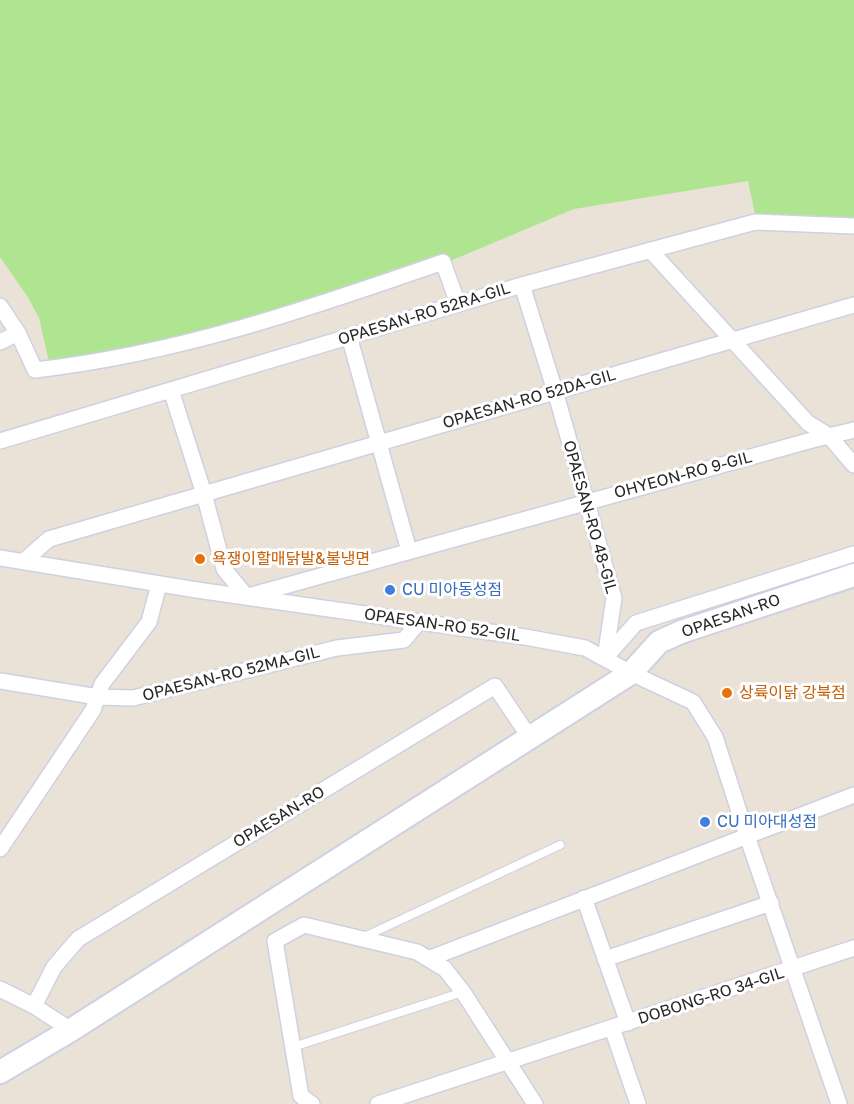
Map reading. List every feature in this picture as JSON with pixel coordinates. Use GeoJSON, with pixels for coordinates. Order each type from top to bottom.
{"type":"FeatureCollection","features":[{"type":"Feature","properties":{"kind":"street","name":"OPAESAN-RO 52RA-GIL"},"geometry":{"type":"LineString","coordinates":[[0,441],[522,285],[755,222],[854,226]]}},
{"type":"Feature","properties":{"kind":"street"},"geometry":{"type":"LineString","coordinates":[[650,250],[808,423],[829,436],[854,465]]}},
{"type":"Feature","properties":{"kind":"street"},"geometry":{"type":"LineString","coordinates":[[0,306],[18,333],[35,370],[136,356],[214,337],[309,308],[443,262],[458,304]]}},
{"type":"Feature","properties":{"kind":"street","name":"OPAESAN-RO 48-GIL"},"geometry":{"type":"LineString","coordinates":[[522,285],[614,598],[605,658]]}},
{"type":"Feature","properties":{"kind":"street","name":"OPAESAN-RO 52DA-GIL"},"geometry":{"type":"LineString","coordinates":[[24,561],[50,539],[854,305]]}},
{"type":"Feature","properties":{"kind":"street"},"geometry":{"type":"LineString","coordinates":[[0,342],[18,333]]}},
{"type":"Feature","properties":{"kind":"street"},"geometry":{"type":"LineString","coordinates":[[350,336],[409,551]]}},
{"type":"Feature","properties":{"kind":"street"},"geometry":{"type":"LineString","coordinates":[[171,390],[204,494],[224,569],[247,597]]}},
{"type":"Feature","properties":{"kind":"street","name":"OHYEON-RO 9-GIL"},"geometry":{"type":"LineString","coordinates":[[247,597],[854,430]]}},
{"type":"Feature","properties":{"kind":"street"},"geometry":{"type":"LineString","coordinates":[[605,658],[636,623],[854,554]]}},
{"type":"Feature","properties":{"kind":"street","name":"OPAESAN-RO 52-GIL"},"geometry":{"type":"LineString","coordinates":[[0,558],[585,648],[631,673]]}},
{"type":"Feature","properties":{"kind":"street","name":"OPAESAN-RO"},"geometry":{"type":"LineString","coordinates":[[0,1072],[71,1030],[631,673],[659,642],[681,632],[854,575]]}},
{"type":"Feature","properties":{"kind":"street"},"geometry":{"type":"LineString","coordinates":[[0,849],[93,710],[102,684],[149,622],[159,584]]}},
{"type":"Feature","properties":{"kind":"street","name":"OPAESAN-RO 52MA-GIL"},"geometry":{"type":"LineString","coordinates":[[0,681],[98,697],[133,698],[337,648],[404,640],[419,622]]}},
{"type":"Feature","properties":{"kind":"street","name":"DOBONG-RO 34-GIL"},"geometry":{"type":"LineString","coordinates":[[631,673],[693,702],[715,737],[839,1104]]}},
{"type":"Feature","properties":{"kind":"street","name":"OPAESAN-RO"},"geometry":{"type":"LineString","coordinates":[[34,1006],[54,967],[78,939],[495,686],[530,738]]}},
{"type":"Feature","properties":{"kind":"street"},"geometry":{"type":"LineString","coordinates":[[428,958],[854,795]]}},
{"type":"Feature","properties":{"kind":"street","name":"DOBONG-RO 34-GIL"},"geometry":{"type":"LineString","coordinates":[[584,898],[628,1023]]}},
{"type":"Feature","properties":{"kind":"street"},"geometry":{"type":"LineString","coordinates":[[605,959],[771,903]]}},
{"type":"Feature","properties":{"kind":"street"},"geometry":{"type":"LineString","coordinates":[[307,1100],[293,1047],[275,941],[304,925],[417,952],[445,969],[463,992],[535,1104]]}},
{"type":"Feature","properties":{"kind":"street"},"geometry":{"type":"LineString","coordinates":[[794,968],[854,948]]}},
{"type":"Feature","properties":{"kind":"street","name":"DOBONG-RO 34-GIL"},"geometry":{"type":"LineString","coordinates":[[378,1104],[794,968]]}},
{"type":"Feature","properties":{"kind":"street"},"geometry":{"type":"LineString","coordinates":[[0,989],[34,1006],[71,1030]]}},
{"type":"Feature","properties":{"kind":"street"},"geometry":{"type":"LineString","coordinates":[[612,1028],[638,1104]]}},
{"type":"Feature","properties":{"kind":"lane"},"geometry":{"type":"LineString","coordinates":[[360,939],[560,845]]}},
{"type":"Feature","properties":{"kind":"lane"},"geometry":{"type":"LineString","coordinates":[[293,1047],[463,992]]}},
{"type":"Feature","properties":{"kind":"green space"},"geometry":{"type":"Polygon","coordinates":[[[0,0],[854,0],[854,226],[755,214],[748,181],[574,209],[443,264],[136,355],[49,362],[39,318],[29,299],[0,257],[0,0]]]}},
{"type":"Feature","properties":{"kind":"place","name":"욕쟁이할매닭발&불냉면"},"geometry":{"type":"Point","coordinates":[200,559]}},
{"type":"Feature","properties":{"kind":"place","name":"CU 미아동성점"},"geometry":{"type":"Point","coordinates":[390,590]}},
{"type":"Feature","properties":{"kind":"place","name":"상륙이닭 강북점"},"geometry":{"type":"Point","coordinates":[727,693]}},
{"type":"Feature","properties":{"kind":"place","name":"CU 미아대성점"},"geometry":{"type":"Point","coordinates":[705,822]}}]}
